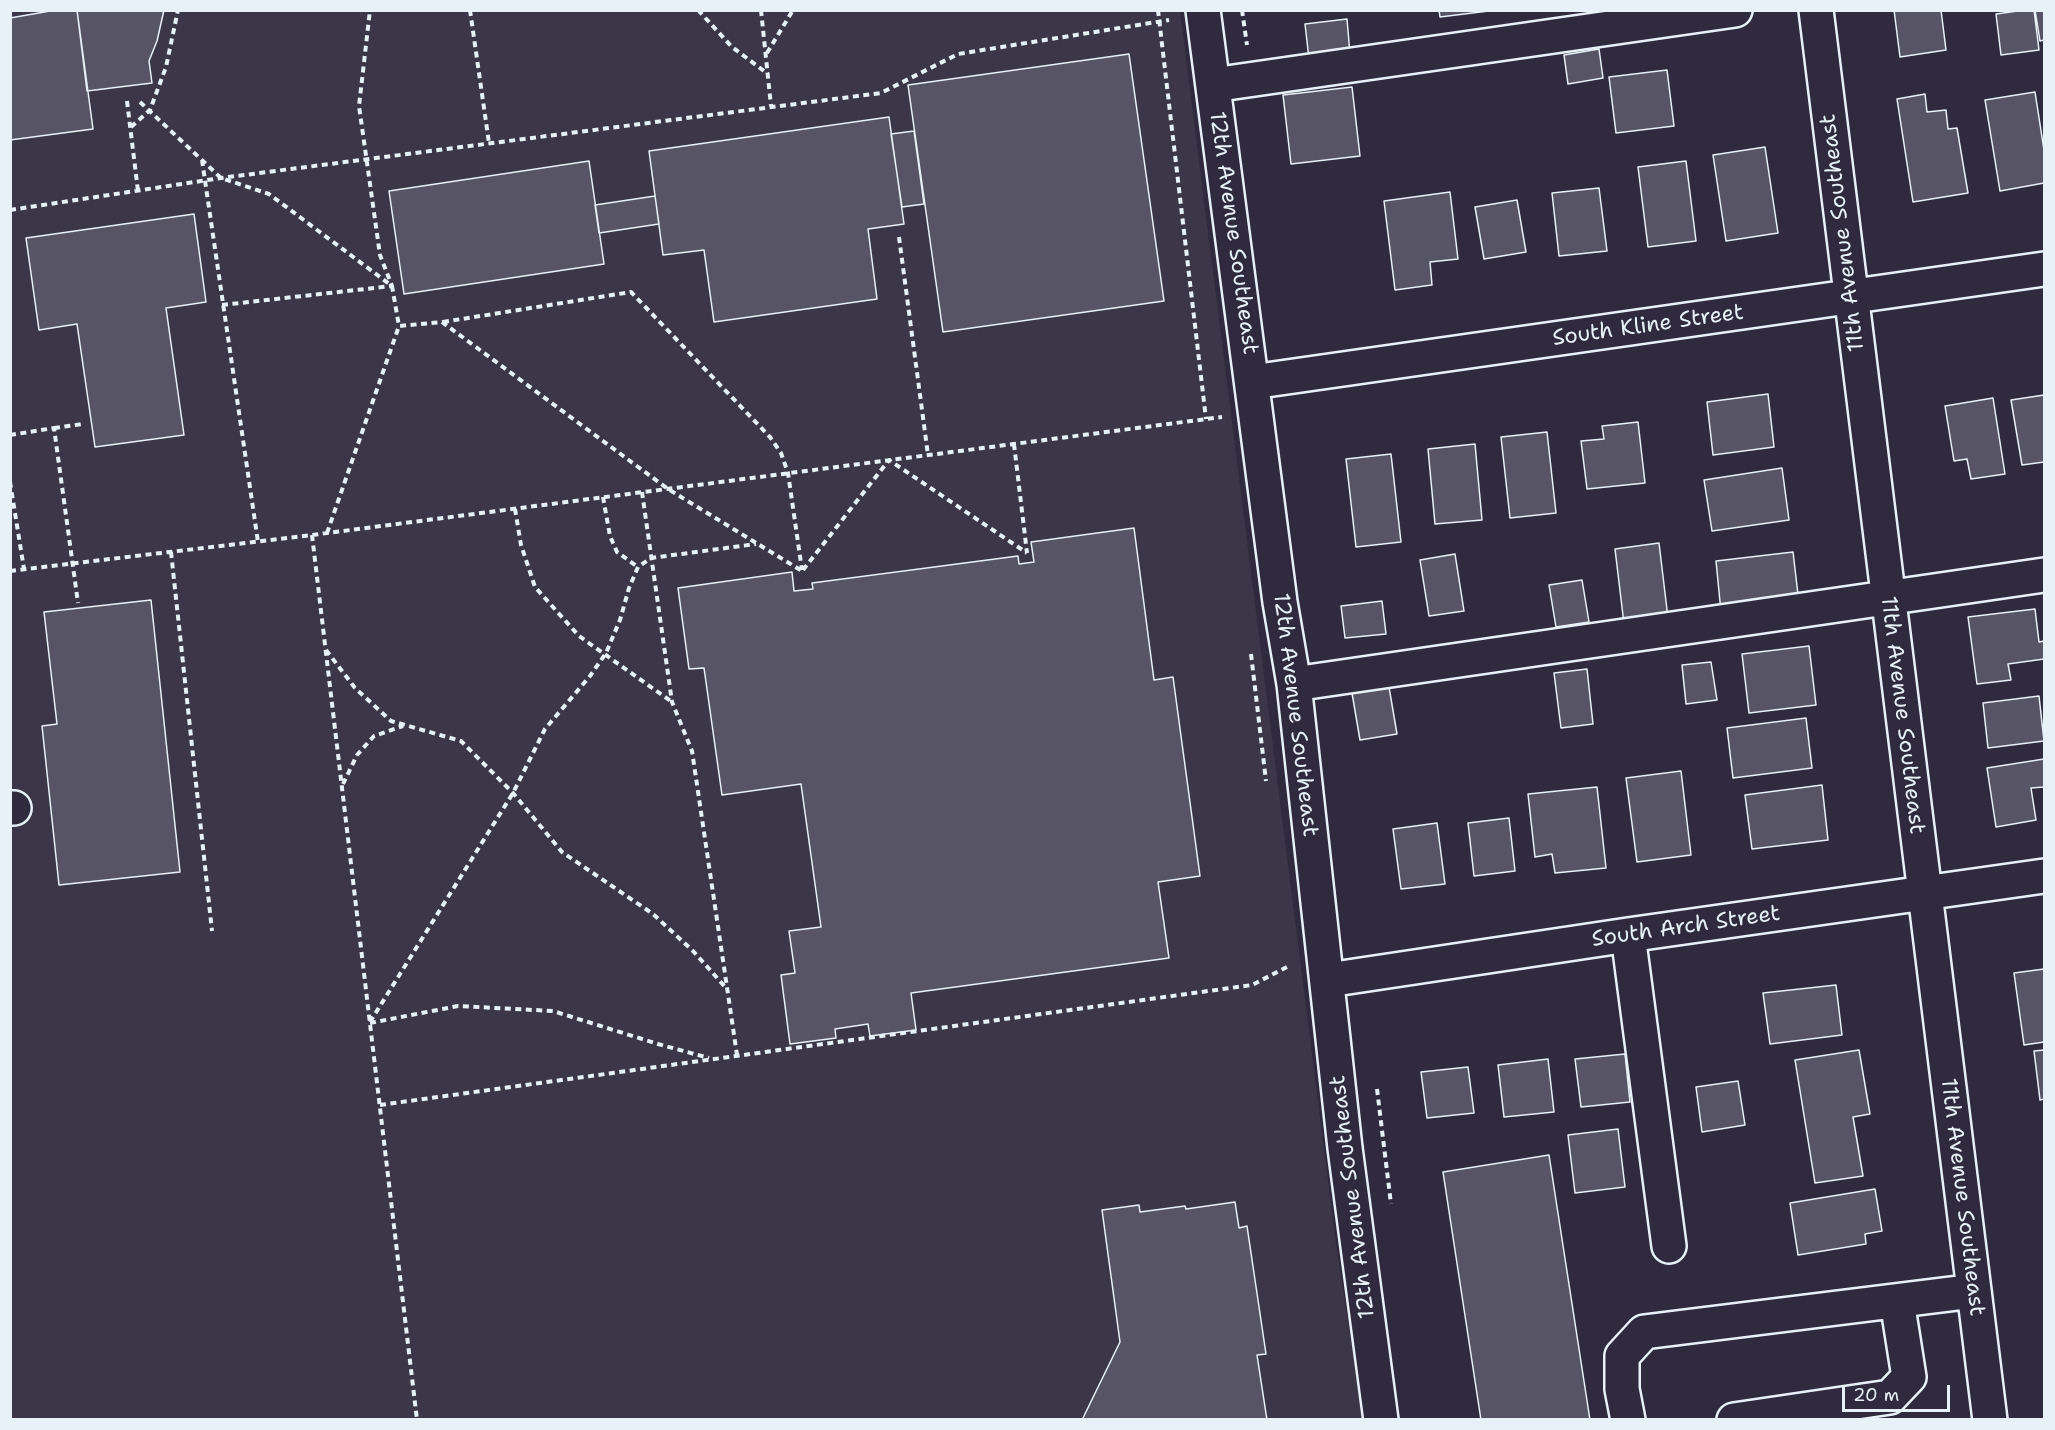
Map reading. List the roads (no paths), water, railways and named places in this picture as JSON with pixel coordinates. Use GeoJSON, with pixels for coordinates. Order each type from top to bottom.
{"type":"FeatureCollection","features":[{"type":"Feature","properties":{"kind":"street"},"geometry":{"type":"LineString","coordinates":[[1213,85],[1736,10]]}},
{"type":"Feature","properties":{"kind":"street","name":"11th Avenue Southeast"},"geometry":{"type":"LineString","coordinates":[[1816,10],[1990,1419]]}},
{"type":"Feature","properties":{"kind":"street","name":"12th Avenue Southeast"},"geometry":{"type":"LineString","coordinates":[[1203,13],[1280,602],[1294,684],[1346,1148],[1381,1419]]}},
{"type":"Feature","properties":{"kind":"street","name":"South Kline Street"},"geometry":{"type":"LineString","coordinates":[[1252,382],[2044,269]]}},
{"type":"Feature","properties":{"kind":"street"},"geometry":{"type":"LineString","coordinates":[[1294,684],[2044,575]]}},
{"type":"Feature","properties":{"kind":"street","name":"South Arch Street"},"geometry":{"type":"LineString","coordinates":[[1328,980],[2044,876]]}},
{"type":"Feature","properties":{"kind":"street"},"geometry":{"type":"LineString","coordinates":[[1628,935],[1669,1246]]}},
{"type":"Feature","properties":{"kind":"street"},"geometry":{"type":"LineString","coordinates":[[1628,1419],[1622,1389],[1622,1356],[1644,1332],[1974,1291]]}},
{"type":"Feature","properties":{"kind":"street"},"geometry":{"type":"LineString","coordinates":[[1734,1419],[1890,1397],[1909,1377],[1897,1301]]}}]}
